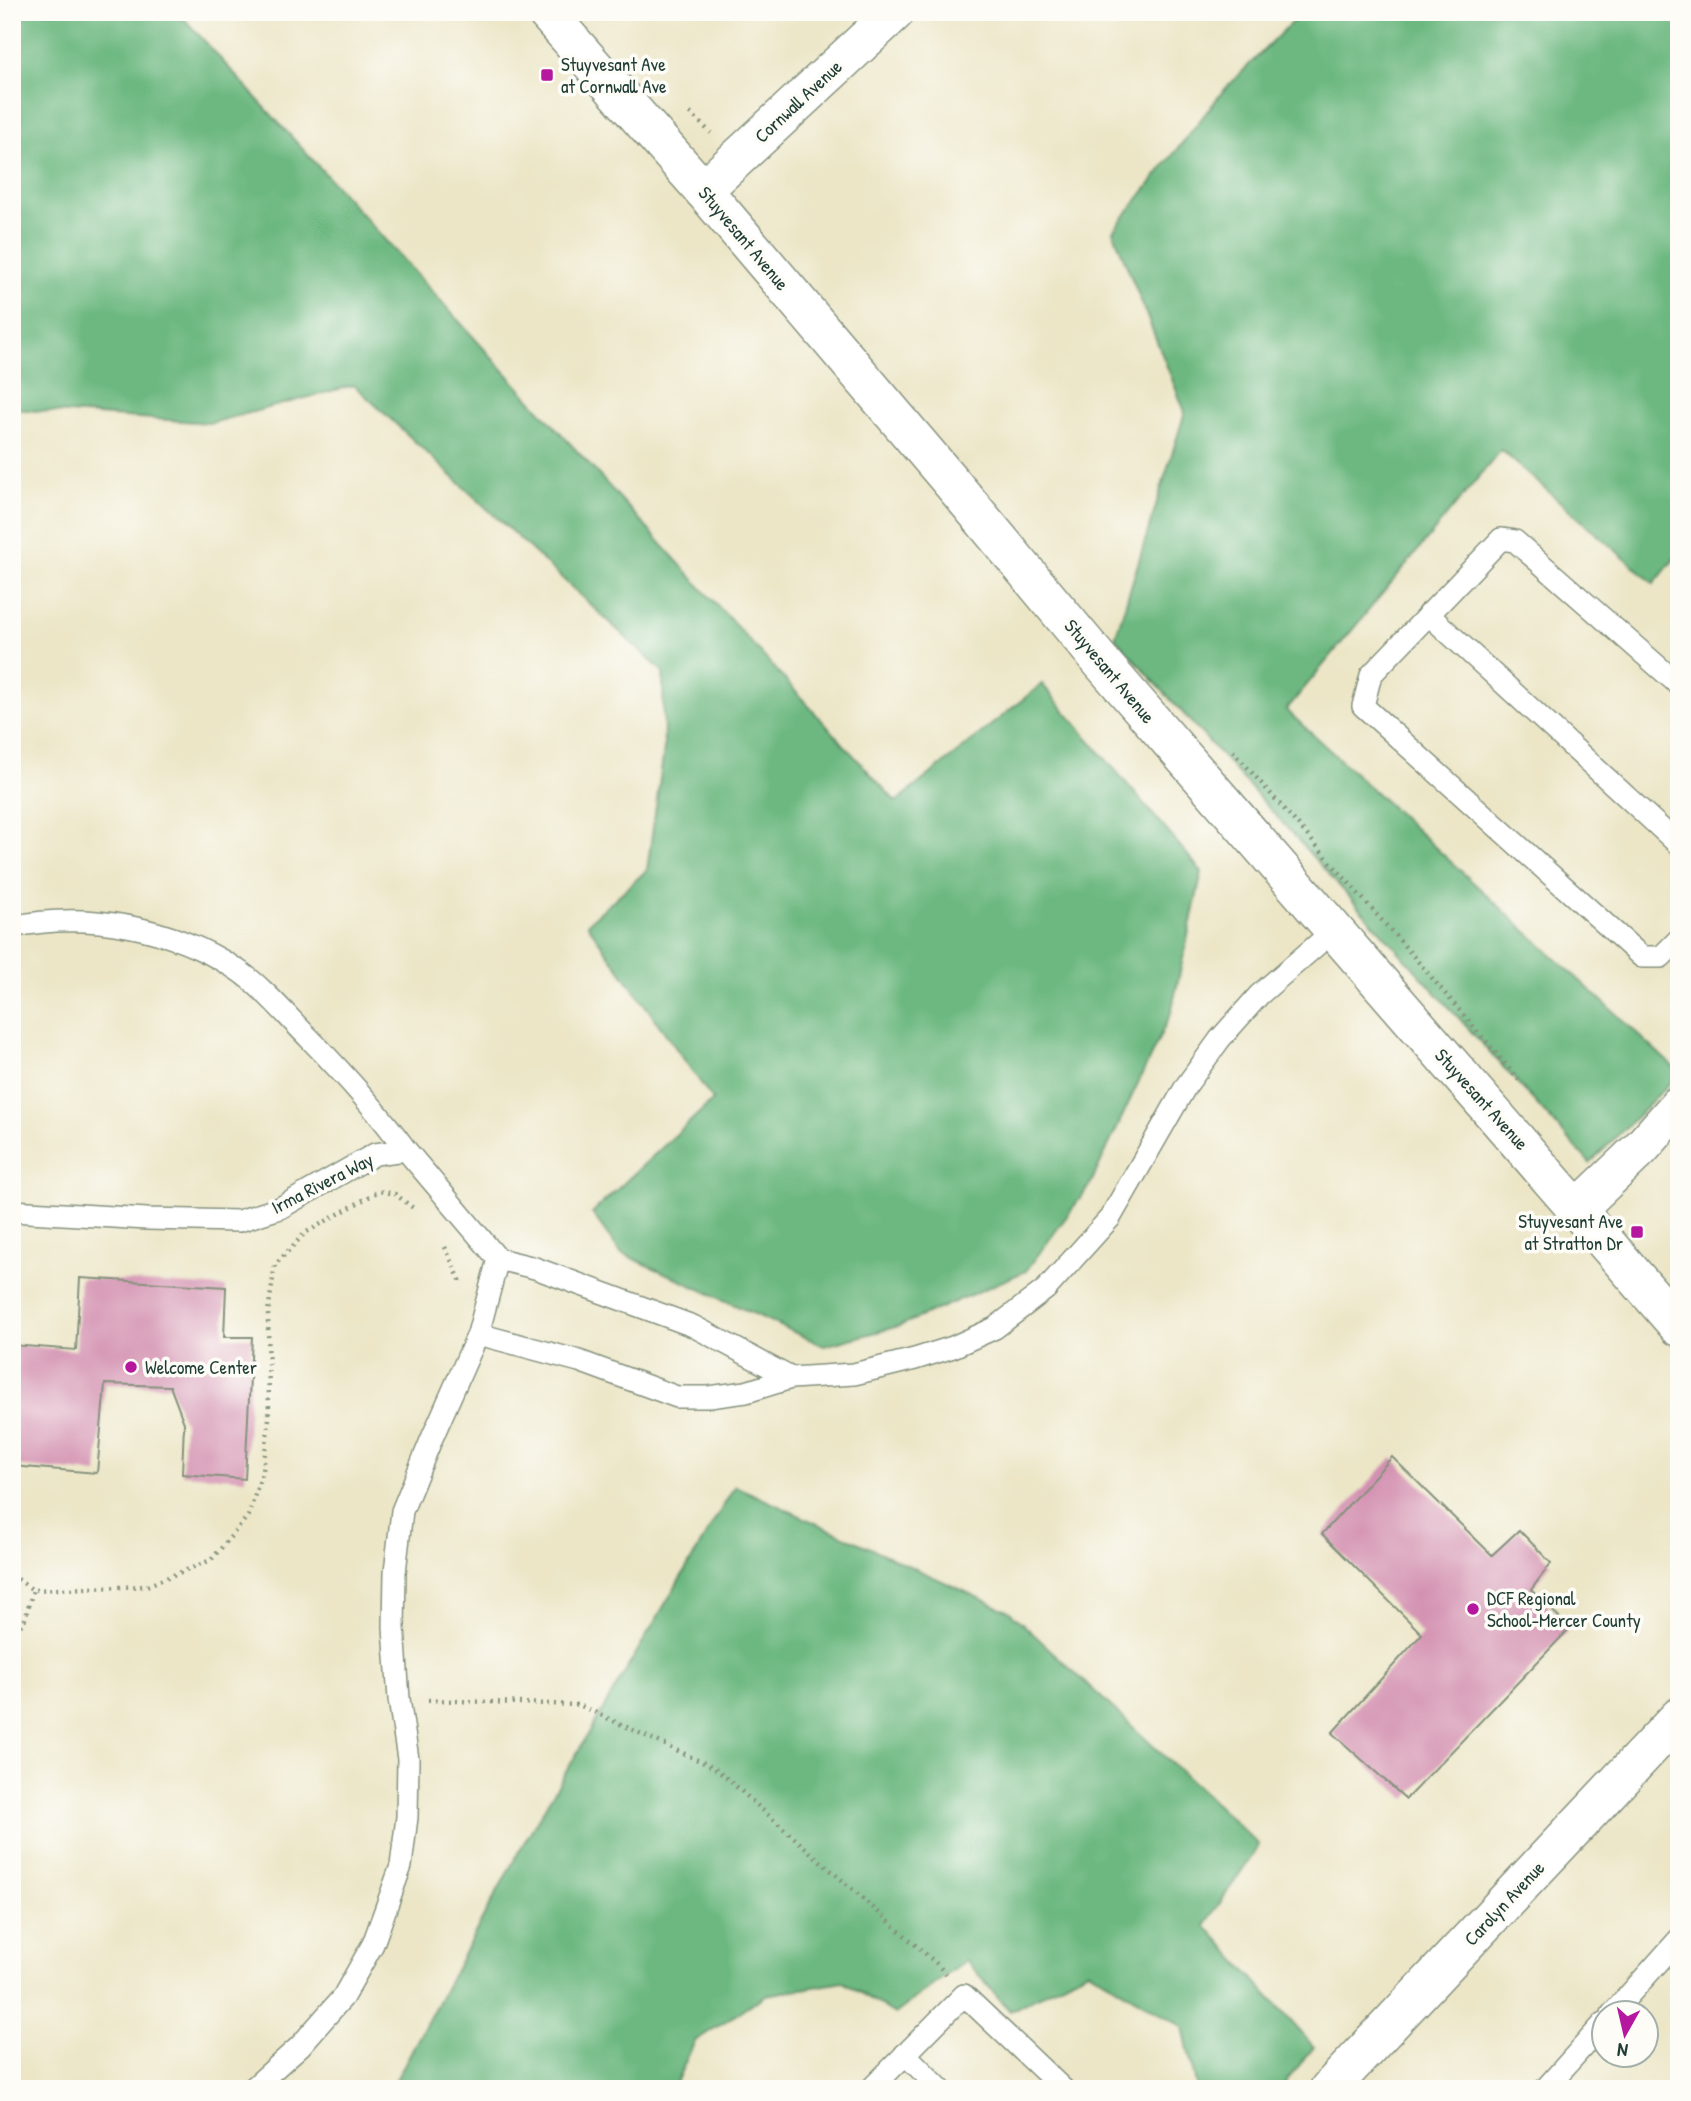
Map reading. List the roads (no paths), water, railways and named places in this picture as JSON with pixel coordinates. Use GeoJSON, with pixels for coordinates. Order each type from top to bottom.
{"type":"FeatureCollection","features":[{"type":"Feature","properties":{"kind":"street","name":"Stuyvesant Avenue"},"geometry":{"type":"LineString","coordinates":[[546,12],[703,190],[1333,931],[1679,1327]]}},
{"type":"Feature","properties":{"kind":"street","name":"Cornwall Avenue"},"geometry":{"type":"LineString","coordinates":[[703,190],[895,12]]}},
{"type":"Feature","properties":{"kind":"street"},"geometry":{"type":"LineString","coordinates":[[1577,1209],[1640,1149],[1679,1105]]}},
{"type":"Feature","properties":{"kind":"street","name":"Carolyn Avenue"},"geometry":{"type":"LineString","coordinates":[[1329,2089],[1679,1717]]}},
{"type":"Feature","properties":{"kind":"lane"},"geometry":{"type":"LineString","coordinates":[[1679,685],[1515,541],[1500,539],[1371,675],[1363,706],[1642,957],[1661,957],[1679,939]]}},
{"type":"Feature","properties":{"kind":"lane"},"geometry":{"type":"LineString","coordinates":[[1428,614],[1679,845]]}},
{"type":"Feature","properties":{"kind":"lane"},"geometry":{"type":"LineString","coordinates":[[12,927],[70,920],[115,923],[162,934],[204,950],[238,970],[331,1061],[384,1119],[406,1150],[498,1259],[535,1268],[693,1326],[791,1378]]}},
{"type":"Feature","properties":{"kind":"lane"},"geometry":{"type":"LineString","coordinates":[[478,1334],[579,1361],[677,1397],[709,1397],[746,1392],[791,1378],[855,1374],[953,1347],[995,1328],[1045,1289],[1111,1218],[1186,1086],[1220,1039],[1259,995],[1333,931]]}},
{"type":"Feature","properties":{"kind":"lane","name":"Irma Rivera Way"},"geometry":{"type":"LineString","coordinates":[[12,1211],[239,1221],[280,1208],[375,1154],[406,1150]]}},
{"type":"Feature","properties":{"kind":"lane"},"geometry":{"type":"LineString","coordinates":[[252,2089],[300,2046],[343,1997],[373,1944],[401,1866],[407,1818],[408,1759],[399,1699],[394,1628],[395,1572],[402,1511],[478,1334],[498,1259]]}},
{"type":"Feature","properties":{"kind":"lane"},"geometry":{"type":"LineString","coordinates":[[1625,2000],[1679,1939]]}},
{"type":"Feature","properties":{"kind":"lane"},"geometry":{"type":"LineString","coordinates":[[871,2089],[964,1994],[1063,2089]]}},
{"type":"Feature","properties":{"kind":"lane"},"geometry":{"type":"LineString","coordinates":[[1545,2089],[1590,2039]]}},
{"type":"Feature","properties":{"kind":"lane"},"geometry":{"type":"LineString","coordinates":[[905,2054],[940,2089]]}},
{"type":"Feature","properties":{"kind":"place","name":"Stuyvesant Ave at Cornwall Ave"},"geometry":{"type":"Point","coordinates":[547,75]}},
{"type":"Feature","properties":{"kind":"place","name":"Stuyvesant Ave at Stratton Dr"},"geometry":{"type":"Point","coordinates":[1637,1232]}},
{"type":"Feature","properties":{"kind":"place","name":"Welcome Center"},"geometry":{"type":"Point","coordinates":[131,1367]}},
{"type":"Feature","properties":{"kind":"place","name":"DCF Regional School-Mercer County"},"geometry":{"type":"Point","coordinates":[1473,1609]}}]}
